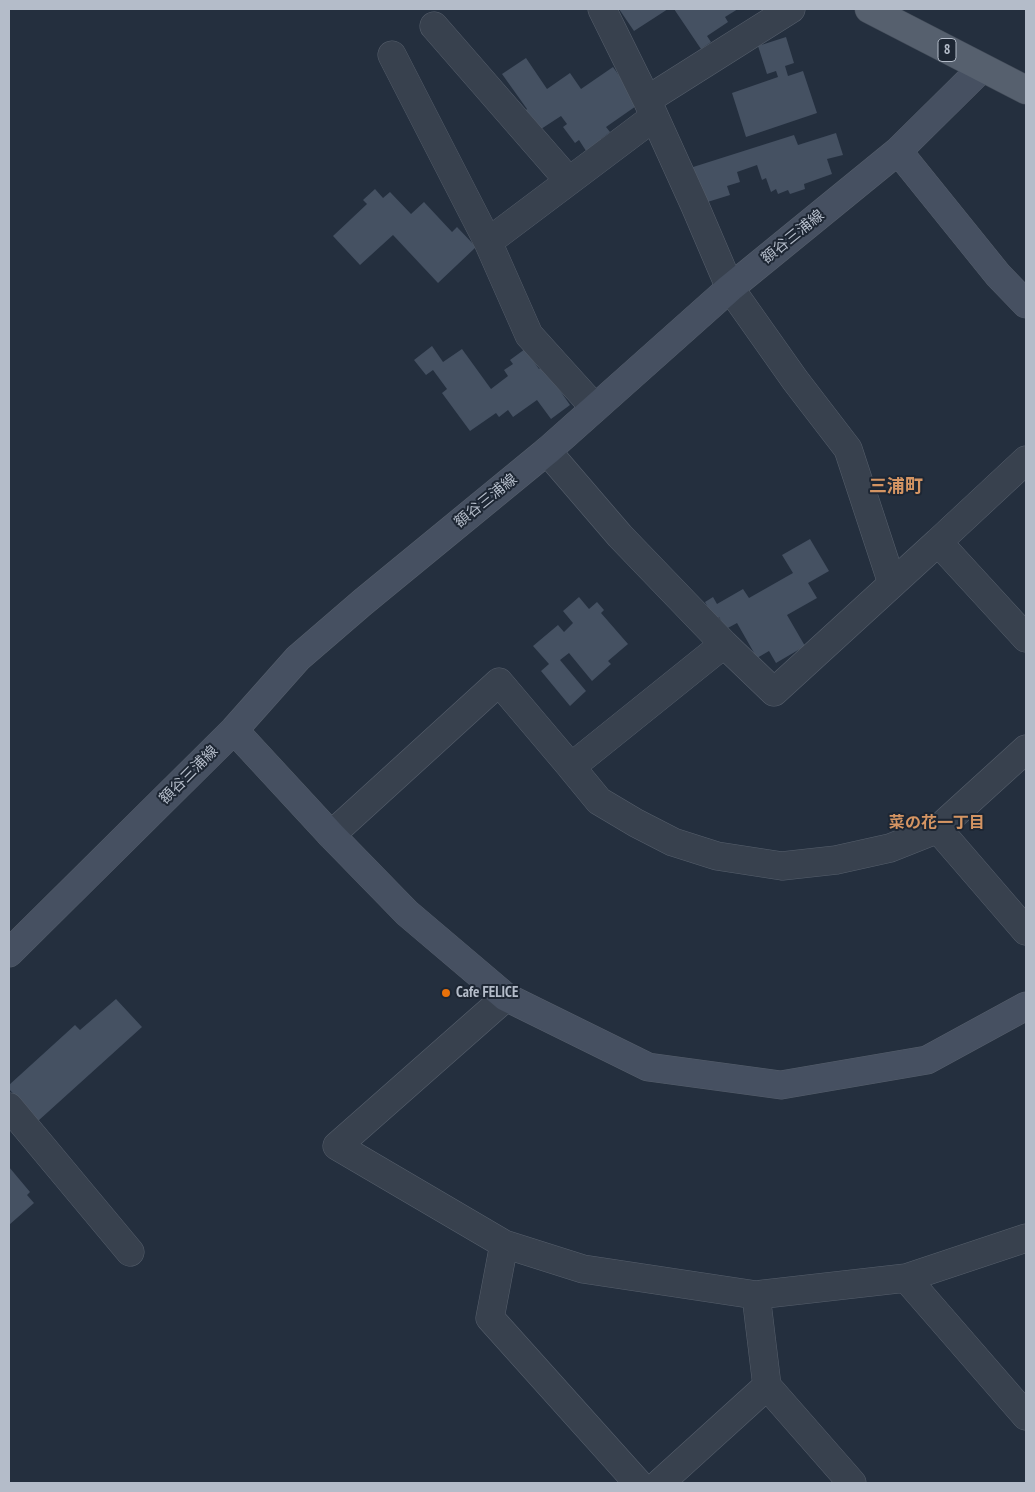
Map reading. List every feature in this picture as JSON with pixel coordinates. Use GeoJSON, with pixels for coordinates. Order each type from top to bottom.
{"type":"FeatureCollection","features":[{"type":"Feature","properties":{"kind":"main road","name":"8"},"geometry":{"type":"LineString","coordinates":[[869,9],[1026,90]]}},
{"type":"Feature","properties":{"kind":"main road","name":"額谷三浦線"},"geometry":{"type":"LineString","coordinates":[[9,953],[234,730],[298,658],[363,602],[547,451],[730,288],[898,151],[982,68]]}},
{"type":"Feature","properties":{"kind":"main road"},"geometry":{"type":"LineString","coordinates":[[898,151],[998,275],[1026,304]]}},
{"type":"Feature","properties":{"kind":"main road"},"geometry":{"type":"LineString","coordinates":[[234,730],[331,835],[407,913],[506,996],[648,1067],[781,1085],[927,1060],[1026,1006]]}},
{"type":"Feature","properties":{"kind":"street"},"geometry":{"type":"LineString","coordinates":[[602,9],[651,109],[730,288],[795,380],[848,449],[892,583]]}},
{"type":"Feature","properties":{"kind":"street"},"geometry":{"type":"LineString","coordinates":[[488,242],[569,181],[651,109],[791,9]]}},
{"type":"Feature","properties":{"kind":"street"},"geometry":{"type":"LineString","coordinates":[[434,26],[569,181]]}},
{"type":"Feature","properties":{"kind":"street"},"geometry":{"type":"LineString","coordinates":[[392,56],[488,242],[529,335],[595,408]]}},
{"type":"Feature","properties":{"kind":"street"},"geometry":{"type":"LineString","coordinates":[[547,451],[620,536],[724,644],[774,692],[1026,460]]}},
{"type":"Feature","properties":{"kind":"street"},"geometry":{"type":"LineString","coordinates":[[938,542],[1026,638]]}},
{"type":"Feature","properties":{"kind":"street"},"geometry":{"type":"LineString","coordinates":[[571,767],[724,644]]}},
{"type":"Feature","properties":{"kind":"street"},"geometry":{"type":"LineString","coordinates":[[331,835],[498,682],[599,801],[636,824],[673,842],[716,856],[782,866],[836,860],[890,848],[938,829],[1026,749]]}},
{"type":"Feature","properties":{"kind":"street"},"geometry":{"type":"LineString","coordinates":[[938,829],[1026,931]]}},
{"type":"Feature","properties":{"kind":"street"},"geometry":{"type":"LineString","coordinates":[[506,996],[337,1146],[504,1244],[583,1269],[756,1295],[906,1278],[1026,1238]]}},
{"type":"Feature","properties":{"kind":"street"},"geometry":{"type":"LineString","coordinates":[[9,1107],[130,1252]]}},
{"type":"Feature","properties":{"kind":"street"},"geometry":{"type":"LineString","coordinates":[[504,1244],[490,1318],[638,1483]]}},
{"type":"Feature","properties":{"kind":"street"},"geometry":{"type":"LineString","coordinates":[[906,1278],[1026,1416]]}},
{"type":"Feature","properties":{"kind":"street"},"geometry":{"type":"LineString","coordinates":[[756,1295],[767,1386],[852,1483]]}},
{"type":"Feature","properties":{"kind":"street"},"geometry":{"type":"LineString","coordinates":[[660,1483],[767,1386]]}},
{"type":"Feature","properties":{"kind":"building"},"geometry":{"type":"Polygon","coordinates":[[[619,9],[668,9],[634,31],[619,9]]]}},
{"type":"Feature","properties":{"kind":"building"},"geometry":{"type":"Polygon","coordinates":[[[674,9],[738,9],[725,17],[728,22],[707,36],[711,42],[701,49],[674,9]]]}},
{"type":"Feature","properties":{"kind":"building"},"geometry":{"type":"Polygon","coordinates":[[[786,37],[794,63],[785,66],[788,76],[803,71],[817,113],[746,137],[732,93],[778,77],[776,71],[767,74],[758,46],[786,37]]]}},
{"type":"Feature","properties":{"kind":"building"},"geometry":{"type":"Polygon","coordinates":[[[526,58],[547,89],[570,73],[581,89],[613,67],[639,104],[606,127],[610,132],[601,139],[604,143],[588,154],[579,140],[575,143],[563,127],[567,124],[561,116],[538,131],[525,111],[527,109],[502,74],[526,58]]]}},
{"type":"Feature","properties":{"kind":"building"},"geometry":{"type":"Polygon","coordinates":[[[836,133],[843,155],[827,159],[832,174],[804,184],[805,189],[790,194],[788,190],[778,194],[776,189],[771,192],[766,178],[762,180],[757,165],[737,172],[740,182],[727,186],[730,195],[701,204],[690,168],[794,135],[798,145],[836,133]]]}},
{"type":"Feature","properties":{"kind":"building"},"geometry":{"type":"Polygon","coordinates":[[[375,189],[383,198],[390,192],[411,214],[424,202],[452,232],[457,227],[476,247],[438,283],[393,235],[360,265],[333,236],[367,204],[363,200],[375,189]]]}},
{"type":"Feature","properties":{"kind":"building"},"geometry":{"type":"Polygon","coordinates":[[[432,346],[443,362],[462,349],[491,389],[508,376],[504,370],[513,364],[510,360],[525,349],[539,369],[543,366],[570,405],[551,419],[537,400],[513,417],[508,410],[499,417],[496,413],[470,431],[442,393],[447,389],[433,370],[426,375],[414,360],[432,346]]]}},
{"type":"Feature","properties":{"kind":"building"},"geometry":{"type":"Polygon","coordinates":[[[810,539],[829,571],[808,583],[817,598],[787,615],[805,646],[776,663],[769,651],[757,658],[737,623],[726,629],[719,617],[715,620],[705,602],[713,597],[717,604],[743,589],[749,598],[793,573],[782,555],[810,539]]]}},
{"type":"Feature","properties":{"kind":"building"},"geometry":{"type":"Polygon","coordinates":[[[579,597],[589,609],[597,602],[604,610],[601,613],[628,644],[608,661],[611,664],[592,681],[569,653],[560,660],[586,691],[570,706],[541,671],[549,664],[533,646],[558,625],[564,632],[573,623],[563,611],[579,597]]]}},
{"type":"Feature","properties":{"kind":"building"},"geometry":{"type":"Polygon","coordinates":[[[116,999],[142,1027],[38,1121],[9,1089],[9,1085],[75,1025],[80,1030],[116,999]]]}},
{"type":"Feature","properties":{"kind":"building"},"geometry":{"type":"Polygon","coordinates":[[[9,1167],[30,1192],[27,1195],[34,1203],[9,1225],[9,1167]]]}},
{"type":"Feature","properties":{"kind":"place","name":"Cafe FELICE"},"geometry":{"type":"Point","coordinates":[446,993]}},
{"type":"Feature","properties":{"kind":"district","name":"三浦町"},"geometry":{"type":"Point","coordinates":[896,487]}},
{"type":"Feature","properties":{"kind":"district","name":"菜の花一丁目"},"geometry":{"type":"Point","coordinates":[937,823]}}]}
